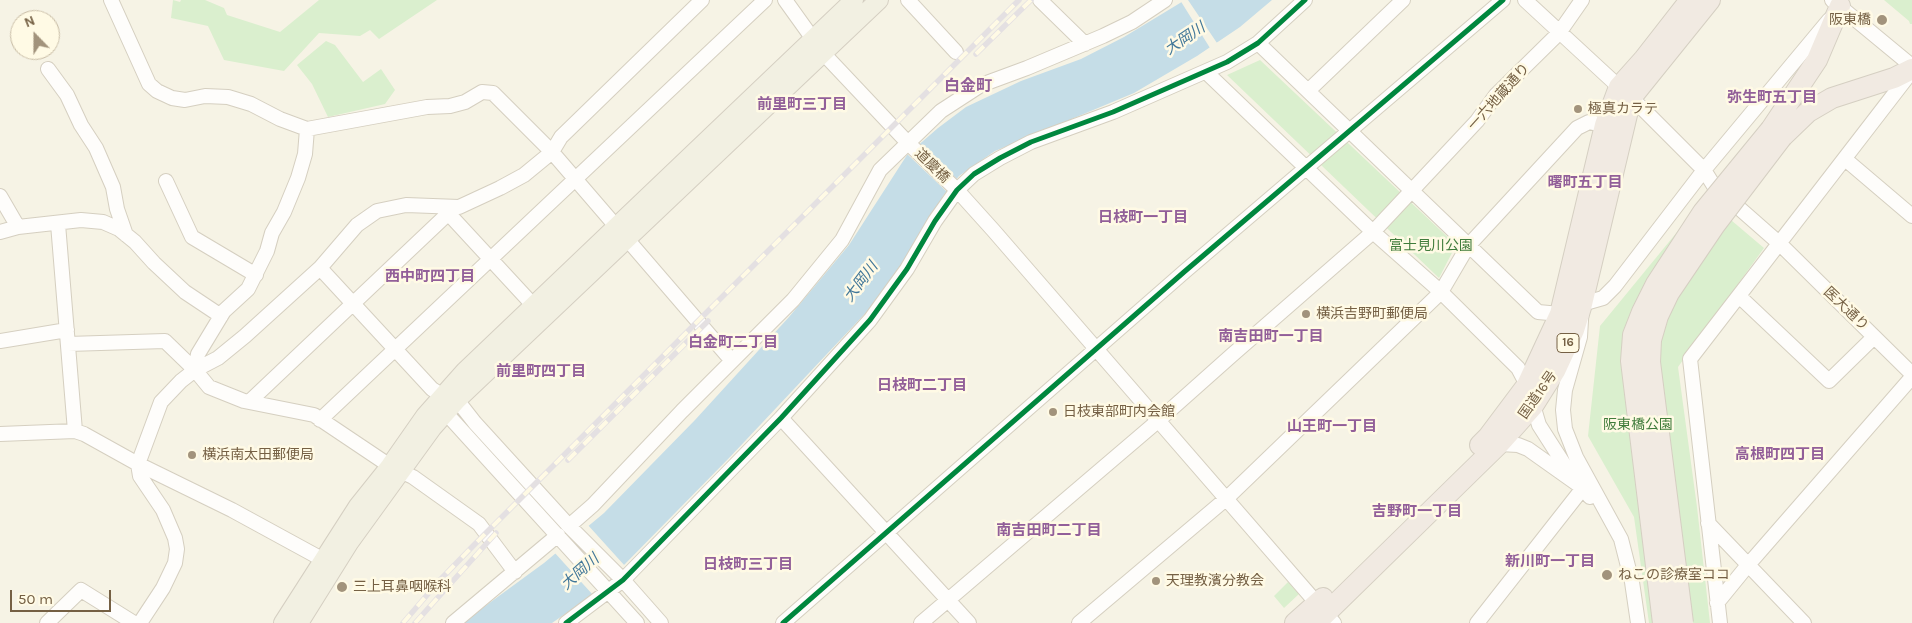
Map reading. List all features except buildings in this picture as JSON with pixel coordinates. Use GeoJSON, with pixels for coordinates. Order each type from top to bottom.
{"type":"FeatureCollection","features":[{"type":"Feature","properties":{"kind":"highway","name":"国道16号"},"geometry":{"type":"LineString","coordinates":[[1323,616],[1488,436],[1527,385],[1560,314],[1606,124],[1644,59],[1690,0]]}},
{"type":"Feature","properties":{"kind":"highway","name":"国道16号"},"geometry":{"type":"LineString","coordinates":[[1295,623],[1323,616],[1499,444],[1534,406],[1555,371],[1574,330],[1582,304],[1625,92],[1710,0]]}},
{"type":"Feature","properties":{"kind":"highway"},"geometry":{"type":"LineString","coordinates":[[1683,618],[1650,362],[1651,344],[1658,316],[1669,293],[1777,133],[1817,60],[1839,2]]}},
{"type":"Feature","properties":{"kind":"highway"},"geometry":{"type":"LineString","coordinates":[[1663,623],[1631,361],[1633,335],[1642,312],[1656,284],[1703,212],[1777,133],[1832,98],[1894,78],[1912,69]]}},
{"type":"Feature","properties":{"kind":"main road"},"geometry":{"type":"LineString","coordinates":[[299,623],[358,506],[395,468],[425,416],[448,403],[621,233],[813,38],[854,0]]}},
{"type":"Feature","properties":{"kind":"main road"},"geometry":{"type":"LineString","coordinates":[[448,403],[465,371],[534,305],[621,233],[880,0]]}},
{"type":"Feature","properties":{"kind":"main road"},"geometry":{"type":"LineString","coordinates":[[283,623],[329,562]]}},
{"type":"Feature","properties":{"kind":"street"},"geometry":{"type":"LineString","coordinates":[[111,0],[149,84],[157,91],[172,98],[185,100],[205,96],[228,97],[251,104],[307,128],[427,107],[450,106],[465,102],[482,92],[493,93],[552,152],[732,361]]}},
{"type":"Feature","properties":{"kind":"street"},"geometry":{"type":"LineString","coordinates":[[248,402],[452,210],[524,175],[552,152],[561,137],[702,0]]}},
{"type":"Feature","properties":{"kind":"street"},"geometry":{"type":"LineString","coordinates":[[320,420],[394,348],[765,0]]}},
{"type":"Feature","properties":{"kind":"street","name":"道慶橋"},"geometry":{"type":"LineString","coordinates":[[785,0],[823,53],[910,145],[955,188],[1160,420],[1227,498],[1323,616]]}},
{"type":"Feature","properties":{"kind":"street"},"geometry":{"type":"LineString","coordinates":[[908,0],[956,52]]}},
{"type":"Feature","properties":{"kind":"street"},"geometry":{"type":"LineString","coordinates":[[1040,0],[1085,44]]}},
{"type":"Feature","properties":{"kind":"street"},"geometry":{"type":"LineString","coordinates":[[569,526],[793,300],[842,240],[880,170],[910,145],[941,111],[981,85],[1085,44],[1132,22],[1165,0]]}},
{"type":"Feature","properties":{"kind":"street"},"geometry":{"type":"LineString","coordinates":[[566,623],[623,580],[781,418],[870,320],[907,269],[955,188],[1000,158],[1031,142],[1113,112],[1227,62],[1258,43],[1305,0]]}},
{"type":"Feature","properties":{"kind":"street"},"geometry":{"type":"LineString","coordinates":[[1308,91],[1403,0]]}},
{"type":"Feature","properties":{"kind":"street"},"geometry":{"type":"LineString","coordinates":[[783,623],[1097,349],[1503,0]]}},
{"type":"Feature","properties":{"kind":"street","name":"医大通り"},"geometry":{"type":"LineString","coordinates":[[1524,0],[1625,92],[1704,170],[1714,186],[1780,244],[1912,376]]}},
{"type":"Feature","properties":{"kind":"street","name":"一六地蔵通り"},"geometry":{"type":"LineString","coordinates":[[920,623],[1160,420],[1373,232],[1477,121],[1496,95],[1559,33],[1582,0]]}},
{"type":"Feature","properties":{"kind":"street"},"geometry":{"type":"LineString","coordinates":[[1638,623],[1632,582],[1621,539],[1576,457],[1565,429],[1563,410],[1566,390],[1580,337],[1582,304],[1603,298],[1615,286],[1704,170],[1839,2],[1912,69],[1740,297],[1690,359],[1720,623]]}},
{"type":"Feature","properties":{"kind":"street"},"geometry":{"type":"LineString","coordinates":[[1258,43],[1538,312],[1560,314]]}},
{"type":"Feature","properties":{"kind":"street"},"geometry":{"type":"LineString","coordinates":[[48,69],[68,95],[81,125],[96,148],[113,187],[117,209],[126,235]]}},
{"type":"Feature","properties":{"kind":"street"},"geometry":{"type":"LineString","coordinates":[[1206,72],[1373,232],[1441,292],[1516,366],[1527,385],[1539,426],[1569,472],[1611,521]]}},
{"type":"Feature","properties":{"kind":"street"},"geometry":{"type":"LineString","coordinates":[[1079,623],[1227,498],[1441,292],[1468,246],[1577,128],[1590,122],[1606,124]]}},
{"type":"Feature","properties":{"kind":"street"},"geometry":{"type":"LineString","coordinates":[[195,370],[198,354],[224,311],[248,289],[256,275],[267,251],[272,233],[284,212],[298,178],[305,154],[307,128]]}},
{"type":"Feature","properties":{"kind":"street"},"geometry":{"type":"LineString","coordinates":[[1845,159],[1912,216]]}},
{"type":"Feature","properties":{"kind":"street"},"geometry":{"type":"LineString","coordinates":[[166,181],[192,237],[256,275]]}},
{"type":"Feature","properties":{"kind":"street"},"geometry":{"type":"LineString","coordinates":[[0,196],[18,227]]}},
{"type":"Feature","properties":{"kind":"street"},"geometry":{"type":"LineString","coordinates":[[140,623],[163,588],[175,564],[177,549],[175,538],[164,510],[140,476],[138,464],[161,402],[181,381],[225,352],[320,268],[357,225],[377,211],[406,205],[452,210],[491,259],[534,305]]}},
{"type":"Feature","properties":{"kind":"street"},"geometry":{"type":"LineString","coordinates":[[0,232],[18,227],[81,220],[103,222],[119,229],[185,292],[221,316]]}},
{"type":"Feature","properties":{"kind":"street"},"geometry":{"type":"LineString","coordinates":[[58,224],[75,430]]}},
{"type":"Feature","properties":{"kind":"street"},"geometry":{"type":"LineString","coordinates":[[320,268],[432,389],[475,423],[661,623]]}},
{"type":"Feature","properties":{"kind":"street"},"geometry":{"type":"LineString","coordinates":[[1740,297],[1829,381],[1874,337]]}},
{"type":"Feature","properties":{"kind":"street"},"geometry":{"type":"LineString","coordinates":[[0,341],[68,337],[165,341],[195,370],[209,387],[248,402],[314,415],[395,468],[413,477],[479,524],[515,572]]}},
{"type":"Feature","properties":{"kind":"street"},"geometry":{"type":"LineString","coordinates":[[1717,603],[1748,564],[1912,376]]}},
{"type":"Feature","properties":{"kind":"street"},"geometry":{"type":"LineString","coordinates":[[448,403],[558,535],[636,623]]}},
{"type":"Feature","properties":{"kind":"street"},"geometry":{"type":"LineString","coordinates":[[781,418],[970,623]]}},
{"type":"Feature","properties":{"kind":"street"},"geometry":{"type":"LineString","coordinates":[[0,434],[75,430],[98,440],[138,464],[232,510],[329,562]]}},
{"type":"Feature","properties":{"kind":"street"},"geometry":{"type":"LineString","coordinates":[[1499,444],[1518,444],[1528,449],[1583,488]]}},
{"type":"Feature","properties":{"kind":"street"},"geometry":{"type":"LineString","coordinates":[[1477,623],[1583,488]]}},
{"type":"Feature","properties":{"kind":"street"},"geometry":{"type":"LineString","coordinates":[[1708,523],[1804,623]]}},
{"type":"Feature","properties":{"kind":"street"},"geometry":{"type":"LineString","coordinates":[[453,623],[558,535]]}},
{"type":"Feature","properties":{"kind":"street"},"geometry":{"type":"LineString","coordinates":[[47,623],[81,590],[134,623]]}},
{"type":"Feature","properties":{"kind":"green space"},"geometry":{"type":"Polygon","coordinates":[[[173,0],[180,2],[181,0],[205,0],[224,8],[227,15],[280,32],[319,0],[437,0],[379,39],[370,30],[360,36],[319,33],[284,71],[224,60],[208,26],[171,18],[173,0]]]}},
{"type":"Feature","properties":{"kind":"green space"},"geometry":{"type":"Polygon","coordinates":[[[1884,0],[1912,0],[1912,24],[1910,24],[1909,21],[1884,0]]]}},
{"type":"Feature","properties":{"kind":"green space"},"geometry":{"type":"Polygon","coordinates":[[[326,41],[335,45],[363,82],[381,69],[395,90],[385,104],[328,117],[312,84],[297,65],[326,41]]]}},
{"type":"Feature","properties":{"kind":"green space","name":"富士見川公園"},"geometry":{"type":"Polygon","coordinates":[[[1260,60],[1456,245],[1439,278],[1227,75],[1260,60]]]}},
{"type":"Feature","properties":{"kind":"green space","name":"阪東橋公園"},"geometry":{"type":"Polygon","coordinates":[[[1705,198],[1764,248],[1678,367],[1710,623],[1649,623],[1634,517],[1588,436],[1600,326],[1705,198]]]}},
{"type":"Feature","properties":{"kind":"green space"},"geometry":{"type":"Polygon","coordinates":[[[1288,582],[1299,594],[1284,608],[1274,596],[1288,582]]]}},
{"type":"Feature","properties":{"kind":"water","name":"大岡川"},"geometry":{"type":"Polygon","coordinates":[[[1185,0],[1272,0],[1240,27],[1197,56],[1134,93],[995,151],[959,176],[943,196],[922,235],[874,304],[730,457],[591,596],[552,623],[462,623],[544,563],[604,513],[695,420],[789,317],[849,245],[907,155],[938,128],[966,107],[1021,81],[1081,59],[1124,37],[1185,0]]]}},
{"type":"Feature","properties":{"kind":"pier"},"geometry":{"type":"Polygon","coordinates":[[[1180,0],[1188,0],[1217,43],[1239,31],[1188,64],[1210,48],[1180,0]]]}},
{"type":"Feature","properties":{"kind":"pier"},"geometry":{"type":"Polygon","coordinates":[[[918,142],[958,180],[947,192],[906,153],[918,142]]]}},
{"type":"Feature","properties":{"kind":"pier"},"geometry":{"type":"Polygon","coordinates":[[[587,524],[625,566],[593,595],[554,552],[587,524]]]}},
{"type":"Feature","properties":{"kind":"railway"},"geometry":{"type":"LineString","coordinates":[[403,623],[440,580],[473,546],[1019,0]]}},
{"type":"Feature","properties":{"kind":"railway"},"geometry":{"type":"LineString","coordinates":[[976,54],[1031,0]]}},
{"type":"Feature","properties":{"kind":"railway"},"geometry":{"type":"LineString","coordinates":[[568,460],[708,321]]}},
{"type":"Feature","properties":{"kind":"railway"},"geometry":{"type":"LineString","coordinates":[[415,623],[496,533]]}},
{"type":"Feature","properties":{"kind":"cycle path"},"geometry":{"type":"LineString","coordinates":[[566,623],[623,580],[781,418],[870,320],[907,269],[935,221],[957,190],[974,174],[1031,142],[1113,112],[1227,62],[1258,43],[1305,0]]}},
{"type":"Feature","properties":{"kind":"cycle path"},"geometry":{"type":"LineString","coordinates":[[783,623],[1184,272],[1503,0]]}},
{"type":"Feature","properties":{"kind":"place","name":"阪東橋"},"geometry":{"type":"Point","coordinates":[1882,20]}},
{"type":"Feature","properties":{"kind":"place","name":"極真カラテ"},"geometry":{"type":"Point","coordinates":[1578,109]}},
{"type":"Feature","properties":{"kind":"place","name":"横浜吉野町郵便局"},"geometry":{"type":"Point","coordinates":[1306,314]}},
{"type":"Feature","properties":{"kind":"place","name":"日枝東部町内会館"},"geometry":{"type":"Point","coordinates":[1053,412]}},
{"type":"Feature","properties":{"kind":"place","name":"横浜南太田郵便局"},"geometry":{"type":"Point","coordinates":[192,455]}},
{"type":"Feature","properties":{"kind":"place","name":"ねこの診療室ココ"},"geometry":{"type":"Point","coordinates":[1607,575]}},
{"type":"Feature","properties":{"kind":"place","name":"天理教濱分教会"},"geometry":{"type":"Point","coordinates":[1156,581]}},
{"type":"Feature","properties":{"kind":"place","name":"三上耳鼻咽喉科"},"geometry":{"type":"Point","coordinates":[342,587]}},
{"type":"Feature","properties":{"kind":"district","name":"白金町"},"geometry":{"type":"Point","coordinates":[968,86]}},
{"type":"Feature","properties":{"kind":"district","name":"弥生町五丁目"},"geometry":{"type":"Point","coordinates":[1772,98]}},
{"type":"Feature","properties":{"kind":"district","name":"前里町三丁目"},"geometry":{"type":"Point","coordinates":[802,105]}},
{"type":"Feature","properties":{"kind":"district","name":"曙町五丁目"},"geometry":{"type":"Point","coordinates":[1585,183]}},
{"type":"Feature","properties":{"kind":"district","name":"日枝町一丁目"},"geometry":{"type":"Point","coordinates":[1143,218]}},
{"type":"Feature","properties":{"kind":"district","name":"西中町四丁目"},"geometry":{"type":"Point","coordinates":[430,277]}},
{"type":"Feature","properties":{"kind":"district","name":"南吉田町一丁目"},"geometry":{"type":"Point","coordinates":[1271,337]}},
{"type":"Feature","properties":{"kind":"district","name":"白金町二丁目"},"geometry":{"type":"Point","coordinates":[733,343]}},
{"type":"Feature","properties":{"kind":"district","name":"前里町四丁目"},"geometry":{"type":"Point","coordinates":[541,372]}},
{"type":"Feature","properties":{"kind":"district","name":"日枝町二丁目"},"geometry":{"type":"Point","coordinates":[922,386]}},
{"type":"Feature","properties":{"kind":"district","name":"山王町一丁目"},"geometry":{"type":"Point","coordinates":[1332,427]}},
{"type":"Feature","properties":{"kind":"district","name":"高根町四丁目"},"geometry":{"type":"Point","coordinates":[1780,455]}},
{"type":"Feature","properties":{"kind":"district","name":"吉野町一丁目"},"geometry":{"type":"Point","coordinates":[1417,512]}},
{"type":"Feature","properties":{"kind":"district","name":"南吉田町二丁目"},"geometry":{"type":"Point","coordinates":[1049,531]}},
{"type":"Feature","properties":{"kind":"district","name":"新川町一丁目"},"geometry":{"type":"Point","coordinates":[1550,562]}},
{"type":"Feature","properties":{"kind":"district","name":"日枝町三丁目"},"geometry":{"type":"Point","coordinates":[748,565]}}]}
